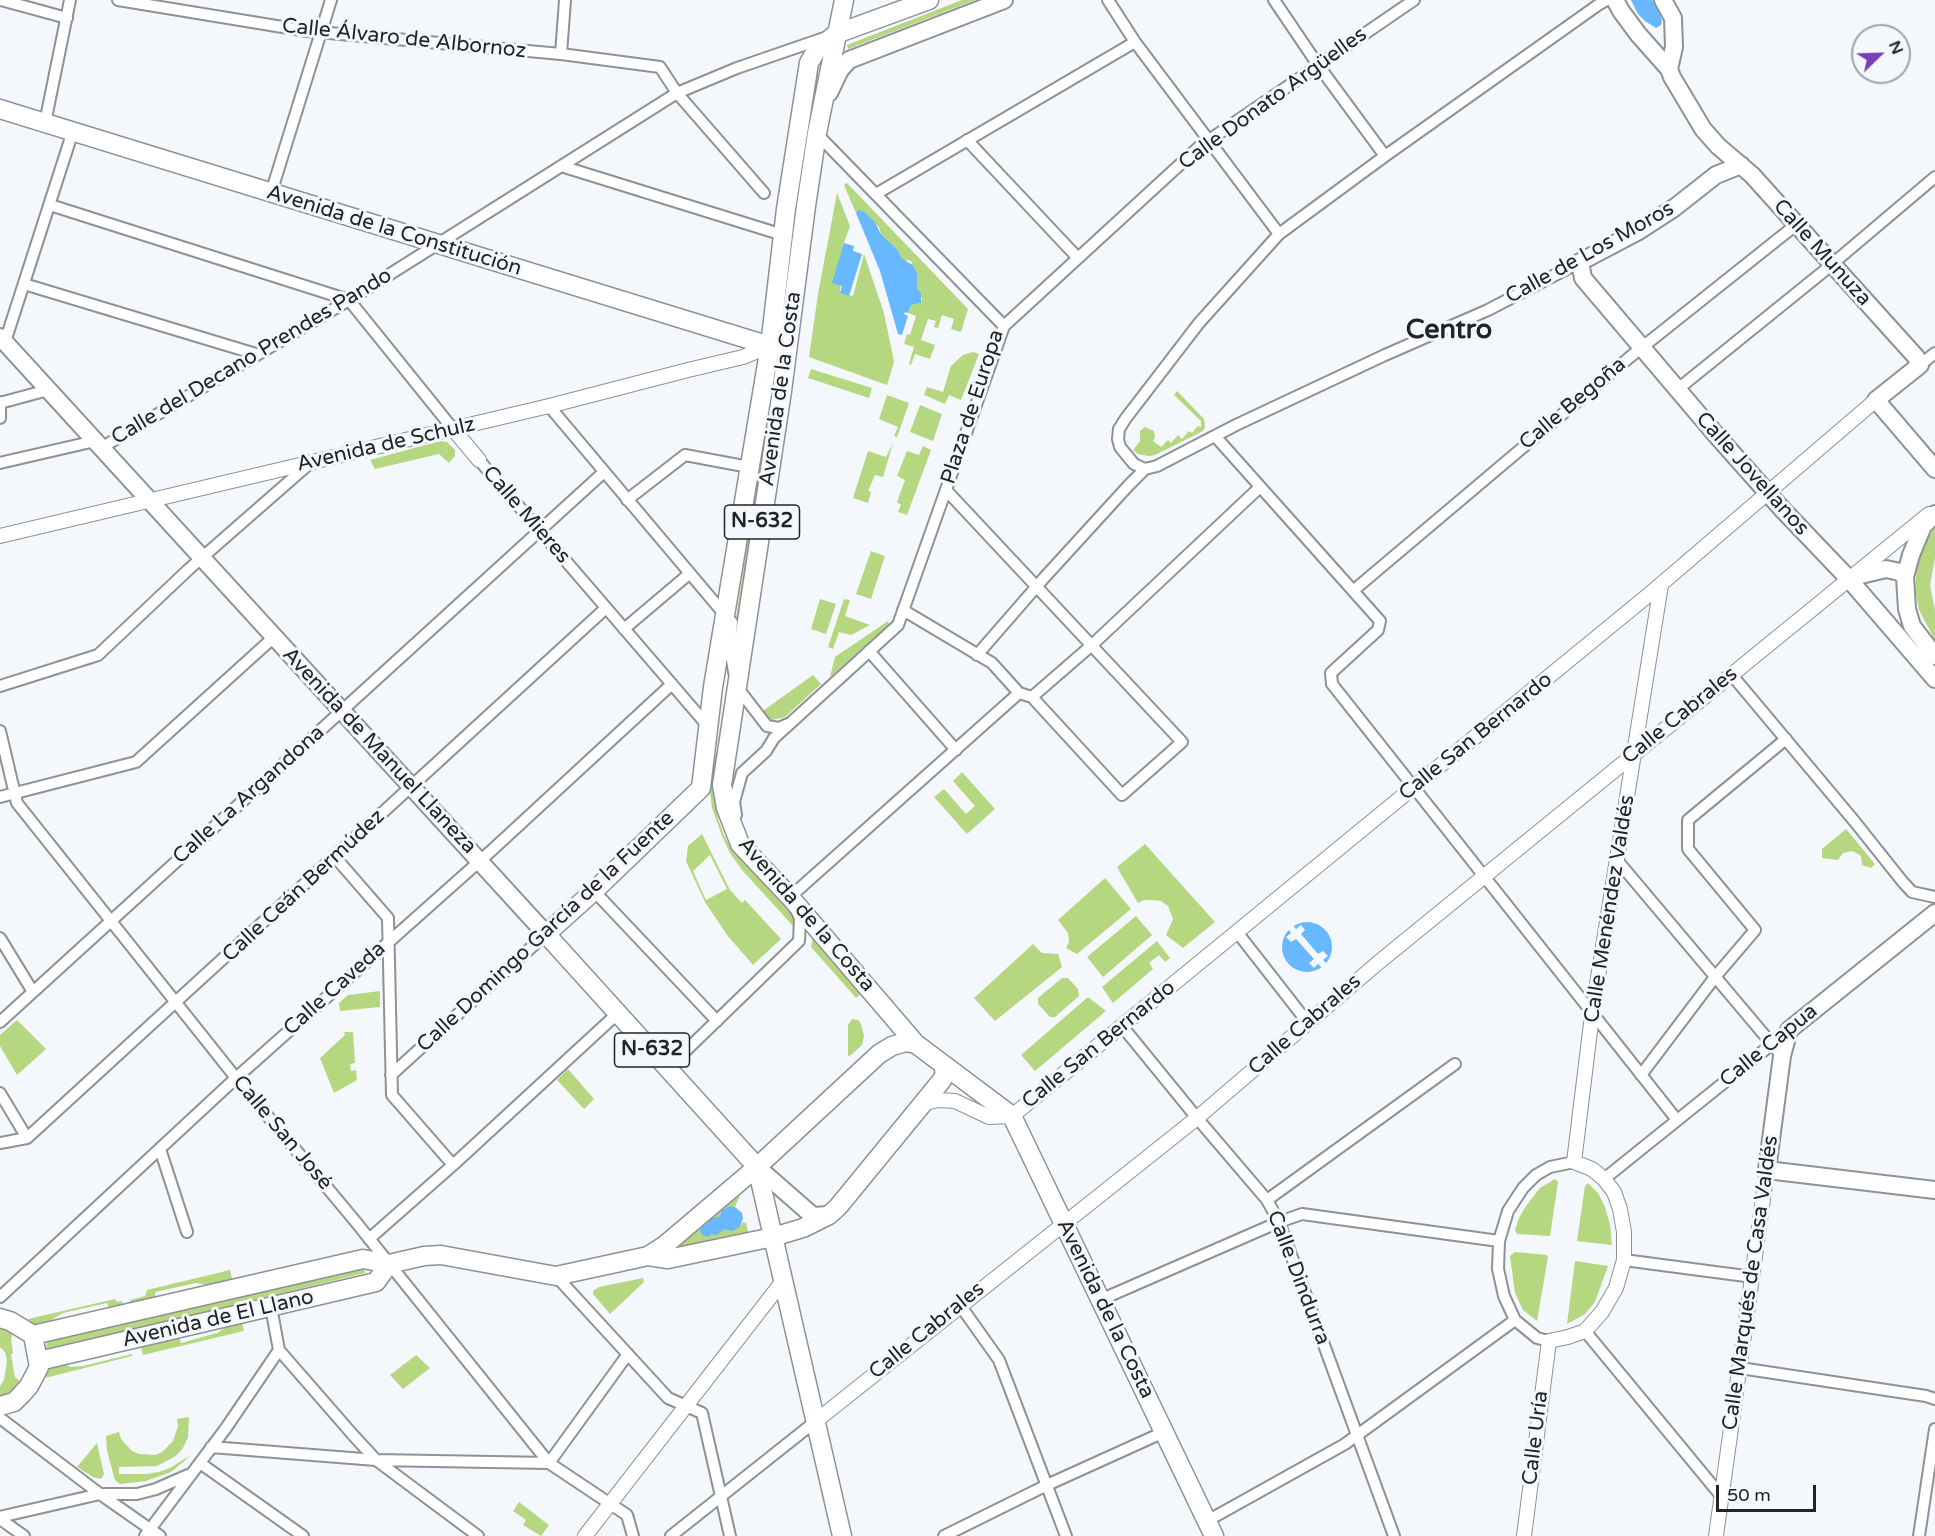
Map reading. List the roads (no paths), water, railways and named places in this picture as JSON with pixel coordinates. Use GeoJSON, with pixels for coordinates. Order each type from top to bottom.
{"type":"FeatureCollection","features":[{"type":"Feature","properties":{"kind":"main road"},"geometry":{"type":"LineString","coordinates":[[836,34],[844,0]]}},
{"type":"Feature","properties":{"kind":"main road"},"geometry":{"type":"LineString","coordinates":[[836,34],[929,0]]}},
{"type":"Feature","properties":{"kind":"main road"},"geometry":{"type":"LineString","coordinates":[[823,105],[840,70],[849,60],[1004,0]]}},
{"type":"Feature","properties":{"kind":"main road","name":"Calle Munuza"},"geometry":{"type":"LineString","coordinates":[[1615,0],[1638,34],[1669,69],[1703,129],[1719,150],[1752,175],[1916,357],[1920,365]]}},
{"type":"Feature","properties":{"kind":"main road"},"geometry":{"type":"LineString","coordinates":[[1663,0],[1673,18],[1674,29],[1674,48],[1669,69]]}},
{"type":"Feature","properties":{"kind":"main road"},"geometry":{"type":"LineString","coordinates":[[1638,34],[1655,39],[1662,38],[1674,29]]}},
{"type":"Feature","properties":{"kind":"main road","name":"Avenida de la Costa"},"geometry":{"type":"LineString","coordinates":[[836,34],[817,133],[722,785],[726,808],[740,844],[790,897],[916,1044],[1012,1116],[1211,1528]]}},
{"type":"Feature","properties":{"kind":"main road","name":"Avenida de la Costa"},"geometry":{"type":"LineString","coordinates":[[701,788],[725,615],[770,345],[783,235],[809,63],[816,49],[836,34]]}},
{"type":"Feature","properties":{"kind":"main road","name":"Avenida de la Constitución"},"geometry":{"type":"LineString","coordinates":[[0,109],[770,345]]}},
{"type":"Feature","properties":{"kind":"main road"},"geometry":{"type":"LineString","coordinates":[[1716,175],[1719,150]]}},
{"type":"Feature","properties":{"kind":"main road","name":"Calle de Los Moros"},"geometry":{"type":"LineString","coordinates":[[1580,262],[1646,226],[1674,208],[1716,175],[1741,165]]}},
{"type":"Feature","properties":{"kind":"main road","name":"Calle Jovellanos"},"geometry":{"type":"LineString","coordinates":[[1580,262],[1583,278],[1642,348],[1768,493],[1848,578],[1935,679]]}},
{"type":"Feature","properties":{"kind":"main road"},"geometry":{"type":"LineString","coordinates":[[770,345],[779,344],[788,339]]}},
{"type":"Feature","properties":{"kind":"main road","name":"Avenida de Manuel Llaneza"},"geometry":{"type":"LineString","coordinates":[[2,340],[618,1012],[757,1167],[813,1216],[829,1215]]}},
{"type":"Feature","properties":{"kind":"main road","name":"Calle San Bernardo"},"geometry":{"type":"LineString","coordinates":[[1876,400],[1920,365]]}},
{"type":"Feature","properties":{"kind":"main road"},"geometry":{"type":"LineString","coordinates":[[1876,400],[1935,469]]}},
{"type":"Feature","properties":{"kind":"main road"},"geometry":{"type":"LineString","coordinates":[[1935,514],[1923,526],[1905,577],[1907,609],[1912,626],[1935,656]]}},
{"type":"Feature","properties":{"kind":"main road"},"geometry":{"type":"LineString","coordinates":[[1848,578],[1886,569],[1900,572],[1905,577]]}},
{"type":"Feature","properties":{"kind":"main road"},"geometry":{"type":"LineString","coordinates":[[708,726],[720,747],[722,785]]}},
{"type":"Feature","properties":{"kind":"main road","name":"Calle Domingo García de la Fuente"},"geometry":{"type":"LineString","coordinates":[[546,934],[701,788]]}},
{"type":"Feature","properties":{"kind":"main road","name":"Calle Capua"},"geometry":{"type":"LineString","coordinates":[[1789,1030],[1935,913]]}},
{"type":"Feature","properties":{"kind":"main road","name":"Calle Marqués de Casa Valdés"},"geometry":{"type":"LineString","coordinates":[[1767,1170],[1777,1050],[1789,1030]]}},
{"type":"Feature","properties":{"kind":"main road","name":"Avenida de El Llano"},"geometry":{"type":"LineString","coordinates":[[33,1335],[363,1259],[389,1264],[416,1257],[441,1255],[556,1276],[648,1256],[665,1245],[757,1167],[879,1054],[892,1046],[906,1042],[916,1044]]}},
{"type":"Feature","properties":{"kind":"main road"},"geometry":{"type":"LineString","coordinates":[[829,1215],[942,1080],[945,1073],[943,1065]]}},
{"type":"Feature","properties":{"kind":"main road","name":"Avenida de Manuel Llaneza"},"geometry":{"type":"LineString","coordinates":[[757,1167],[783,1281]]}},
{"type":"Feature","properties":{"kind":"main road"},"geometry":{"type":"LineString","coordinates":[[1767,1170],[1935,1190]]}},
{"type":"Feature","properties":{"kind":"main road","name":"Avenida de El Llano"},"geometry":{"type":"LineString","coordinates":[[648,1256],[668,1259],[773,1238],[803,1228],[829,1215]]}},
{"type":"Feature","properties":{"kind":"main road","name":"Avenida de El Llano"},"geometry":{"type":"LineString","coordinates":[[39,1361],[376,1282],[389,1264]]}},
{"type":"Feature","properties":{"kind":"main road","name":"N-632"},"geometry":{"type":"LineString","coordinates":[[783,1281],[842,1536]]}},
{"type":"Feature","properties":{"kind":"main road"},"geometry":{"type":"LineString","coordinates":[[0,1318],[10,1321],[33,1335],[39,1361],[39,1367],[29,1386],[14,1402],[0,1406]]}},
{"type":"Feature","properties":{"kind":"street"},"geometry":{"type":"LineString","coordinates":[[2,0],[67,18]]}},
{"type":"Feature","properties":{"kind":"street"},"geometry":{"type":"LineString","coordinates":[[45,123],[70,0]]}},
{"type":"Feature","properties":{"kind":"street","name":"Calle Álvaro de Albornoz"},"geometry":{"type":"LineString","coordinates":[[118,0],[321,33],[561,54],[660,67],[677,93],[764,193]]}},
{"type":"Feature","properties":{"kind":"street"},"geometry":{"type":"LineString","coordinates":[[271,193],[331,0]]}},
{"type":"Feature","properties":{"kind":"street"},"geometry":{"type":"LineString","coordinates":[[561,54],[566,0]]}},
{"type":"Feature","properties":{"kind":"street"},"geometry":{"type":"LineString","coordinates":[[1108,0],[1136,42],[1279,234]]}},
{"type":"Feature","properties":{"kind":"street"},"geometry":{"type":"LineString","coordinates":[[1274,0],[1318,65],[1385,156]]}},
{"type":"Feature","properties":{"kind":"street","name":"Calle Donato Argüelles"},"geometry":{"type":"LineString","coordinates":[[1004,326],[1199,147],[1414,0]]}},
{"type":"Feature","properties":{"kind":"street"},"geometry":{"type":"LineString","coordinates":[[977,655],[1037,586],[1146,469],[1134,464],[1120,447],[1119,429],[1198,323],[1279,234],[1385,156],[1607,0]]}},
{"type":"Feature","properties":{"kind":"street","name":"Calle del Decano Prendes Pando"},"geometry":{"type":"LineString","coordinates":[[0,462],[98,445],[349,300],[677,93],[737,68],[836,34]]}},
{"type":"Feature","properties":{"kind":"street"},"geometry":{"type":"LineString","coordinates":[[876,194],[1136,42]]}},
{"type":"Feature","properties":{"kind":"street"},"geometry":{"type":"LineString","coordinates":[[2,340],[24,284],[73,131]]}},
{"type":"Feature","properties":{"kind":"street"},"geometry":{"type":"LineString","coordinates":[[798,132],[817,133]]}},
{"type":"Feature","properties":{"kind":"street","name":"Plaza de Europa"},"geometry":{"type":"LineString","coordinates":[[740,844],[734,802],[742,773],[766,750],[774,738],[898,625],[1004,326],[817,133]]}},
{"type":"Feature","properties":{"kind":"street"},"geometry":{"type":"LineString","coordinates":[[967,140],[1077,257]]}},
{"type":"Feature","properties":{"kind":"street"},"geometry":{"type":"LineString","coordinates":[[561,166],[783,235]]}},
{"type":"Feature","properties":{"kind":"street"},"geometry":{"type":"LineString","coordinates":[[1678,389],[1935,177]]}},
{"type":"Feature","properties":{"kind":"street"},"geometry":{"type":"LineString","coordinates":[[50,205],[349,300]]}},
{"type":"Feature","properties":{"kind":"street","name":"Calle Begoña"},"geometry":{"type":"LineString","coordinates":[[1353,590],[1642,348],[1797,224]]}},
{"type":"Feature","properties":{"kind":"street","name":"Calle de Los Moros"},"geometry":{"type":"LineString","coordinates":[[1146,469],[1157,466],[1385,355],[1488,310],[1580,262]]}},
{"type":"Feature","properties":{"kind":"street"},"geometry":{"type":"LineString","coordinates":[[24,284],[256,354]]}},
{"type":"Feature","properties":{"kind":"street","name":"Calle Mieres"},"geometry":{"type":"LineString","coordinates":[[349,300],[479,460],[708,726]]}},
{"type":"Feature","properties":{"kind":"street","name":"Avenida de Schulz"},"geometry":{"type":"LineString","coordinates":[[0,536],[549,406],[743,357],[770,345]]}},
{"type":"Feature","properties":{"kind":"street","name":"Calle San Bernardo"},"geometry":{"type":"LineString","coordinates":[[1920,365],[1935,353]]}},
{"type":"Feature","properties":{"kind":"street"},"geometry":{"type":"LineString","coordinates":[[743,357],[758,364],[762,388]]}},
{"type":"Feature","properties":{"kind":"street"},"geometry":{"type":"LineString","coordinates":[[0,418],[0,403],[48,390]]}},
{"type":"Feature","properties":{"kind":"street","name":"Calle San Bernardo"},"geometry":{"type":"LineString","coordinates":[[1012,1116],[1661,585],[1876,400]]}},
{"type":"Feature","properties":{"kind":"street"},"geometry":{"type":"LineString","coordinates":[[549,406],[725,615]]}},
{"type":"Feature","properties":{"kind":"street"},"geometry":{"type":"LineString","coordinates":[[1215,436],[1380,621],[1378,630],[1331,673],[1332,684],[1677,1120]]}},
{"type":"Feature","properties":{"kind":"street"},"geometry":{"type":"LineString","coordinates":[[627,500],[685,455],[749,467]]}},
{"type":"Feature","properties":{"kind":"street"},"geometry":{"type":"LineString","coordinates":[[0,686],[98,655],[202,558],[309,464]]}},
{"type":"Feature","properties":{"kind":"street","name":"Calle La Argandona"},"geometry":{"type":"LineString","coordinates":[[0,1022],[604,472]]}},
{"type":"Feature","properties":{"kind":"street"},"geometry":{"type":"LineString","coordinates":[[1032,697],[1092,645],[1260,487]]}},
{"type":"Feature","properties":{"kind":"street"},"geometry":{"type":"LineString","coordinates":[[903,610],[992,663],[1019,693],[1032,697],[1122,795],[1182,742],[946,490]]}},
{"type":"Feature","properties":{"kind":"street","name":"Calle Cabrales"},"geometry":{"type":"LineString","coordinates":[[671,1536],[1197,1118],[1379,962],[1935,509]]}},
{"type":"Feature","properties":{"kind":"street"},"geometry":{"type":"LineString","coordinates":[[742,511],[730,648],[737,690],[767,726],[779,728],[794,721]]}},
{"type":"Feature","properties":{"kind":"street"},"geometry":{"type":"LineString","coordinates":[[624,629],[689,574]]}},
{"type":"Feature","properties":{"kind":"street","name":"Calle Menéndez Valdés"},"geometry":{"type":"LineString","coordinates":[[1574,1162],[1592,1015],[1661,585]]}},
{"type":"Feature","properties":{"kind":"street","name":"Calle Ceán Bermúdez"},"geometry":{"type":"LineString","coordinates":[[27,1138],[606,608]]}},
{"type":"Feature","properties":{"kind":"street"},"geometry":{"type":"LineString","coordinates":[[0,797],[136,762],[274,637]]}},
{"type":"Feature","properties":{"kind":"street"},"geometry":{"type":"LineString","coordinates":[[869,651],[956,750]]}},
{"type":"Feature","properties":{"kind":"street"},"geometry":{"type":"LineString","coordinates":[[1731,674],[1902,882],[1912,892],[1935,897]]}},
{"type":"Feature","properties":{"kind":"street","name":"Calle Caveda"},"geometry":{"type":"LineString","coordinates":[[0,1297],[236,1078],[479,861],[672,684]]}},
{"type":"Feature","properties":{"kind":"street"},"geometry":{"type":"LineString","coordinates":[[669,1068],[799,941],[800,918],[790,897],[1019,693]]}},
{"type":"Feature","properties":{"kind":"street","name":"Calle San José"},"geometry":{"type":"LineString","coordinates":[[0,731],[17,803],[236,1078],[549,1463],[627,1515],[633,1536]]}},
{"type":"Feature","properties":{"kind":"street"},"geometry":{"type":"LineString","coordinates":[[1641,1075],[1715,977],[1755,930],[1688,849],[1688,820],[1786,740]]}},
{"type":"Feature","properties":{"kind":"street"},"geometry":{"type":"LineString","coordinates":[[335,857],[388,918],[392,1095],[453,1165]]}},
{"type":"Feature","properties":{"kind":"street"},"geometry":{"type":"LineString","coordinates":[[1616,859],[1777,1050]]}},
{"type":"Feature","properties":{"kind":"street"},"geometry":{"type":"LineString","coordinates":[[594,891],[717,1021]]}},
{"type":"Feature","properties":{"kind":"street"},"geometry":{"type":"LineString","coordinates":[[1237,932],[1308,1023]]}},
{"type":"Feature","properties":{"kind":"street","name":"Calle Domingo García de la Fuente"},"geometry":{"type":"LineString","coordinates":[[391,1075],[546,934]]}},
{"type":"Feature","properties":{"kind":"street"},"geometry":{"type":"LineString","coordinates":[[0,938],[33,992]]}},
{"type":"Feature","properties":{"kind":"street"},"geometry":{"type":"LineString","coordinates":[[369,1239],[453,1165],[618,1012]]}},
{"type":"Feature","properties":{"kind":"street","name":"Calle Dindurra"},"geometry":{"type":"LineString","coordinates":[[1122,1026],[1267,1200],[1279,1222],[1394,1536]]}},
{"type":"Feature","properties":{"kind":"street","name":"Calle Capua"},"geometry":{"type":"LineString","coordinates":[[1604,1179],[1677,1120],[1777,1050]]}},
{"type":"Feature","properties":{"kind":"street"},"geometry":{"type":"LineString","coordinates":[[1267,1200],[1455,1064]]}},
{"type":"Feature","properties":{"kind":"street"},"geometry":{"type":"LineString","coordinates":[[0,1093],[27,1138],[0,1143]]}},
{"type":"Feature","properties":{"kind":"street"},"geometry":{"type":"LineString","coordinates":[[922,1104],[938,1100],[955,1101],[989,1117],[1012,1116]]}},
{"type":"Feature","properties":{"kind":"street"},"geometry":{"type":"LineString","coordinates":[[160,1149],[188,1232]]}},
{"type":"Feature","properties":{"kind":"street"},"geometry":{"type":"LineString","coordinates":[[1574,1162],[1592,1169],[1604,1179],[1614,1192],[1624,1232],[1624,1260],[1616,1288],[1602,1312],[1585,1331],[1549,1341],[1538,1338],[1515,1320],[1504,1296],[1498,1269],[1499,1241],[1508,1211],[1523,1188],[1536,1174],[1550,1167],[1574,1162]]}},
{"type":"Feature","properties":{"kind":"street","name":"Calle Marqués de Casa Valdés"},"geometry":{"type":"LineString","coordinates":[[1716,1536],[1767,1170]]}},
{"type":"Feature","properties":{"kind":"street"},"geometry":{"type":"LineString","coordinates":[[1100,1300],[1302,1214],[1499,1241]]}},
{"type":"Feature","properties":{"kind":"street"},"geometry":{"type":"LineString","coordinates":[[1624,1260],[1752,1277]]}},
{"type":"Feature","properties":{"kind":"street"},"geometry":{"type":"LineString","coordinates":[[556,1276],[668,1398],[702,1413],[730,1536]]}},
{"type":"Feature","properties":{"kind":"street"},"geometry":{"type":"LineString","coordinates":[[585,1536],[783,1281]]}},
{"type":"Feature","properties":{"kind":"street"},"geometry":{"type":"LineString","coordinates":[[960,1305],[999,1360],[1066,1536]]}},
{"type":"Feature","properties":{"kind":"street"},"geometry":{"type":"LineString","coordinates":[[271,1307],[279,1350],[376,1460],[478,1536]]}},
{"type":"Feature","properties":{"kind":"street"},"geometry":{"type":"LineString","coordinates":[[1211,1528],[1345,1444],[1515,1320]]}},
{"type":"Feature","properties":{"kind":"street"},"geometry":{"type":"LineString","coordinates":[[1585,1331],[1722,1497]]}},
{"type":"Feature","properties":{"kind":"street","name":"Calle Uría"},"geometry":{"type":"LineString","coordinates":[[1524,1536],[1549,1341]]}},
{"type":"Feature","properties":{"kind":"street"},"geometry":{"type":"LineString","coordinates":[[147,1532],[200,1463],[279,1350]]}},
{"type":"Feature","properties":{"kind":"street"},"geometry":{"type":"LineString","coordinates":[[211,1447],[376,1460],[549,1463],[628,1354]]}},
{"type":"Feature","properties":{"kind":"street"},"geometry":{"type":"LineString","coordinates":[[1740,1368],[1935,1399]]}},
{"type":"Feature","properties":{"kind":"street"},"geometry":{"type":"LineString","coordinates":[[0,1418],[147,1532],[160,1536]]}},
{"type":"Feature","properties":{"kind":"street"},"geometry":{"type":"LineString","coordinates":[[944,1536],[1047,1485],[1164,1432]]}},
{"type":"Feature","properties":{"kind":"street"},"geometry":{"type":"LineString","coordinates":[[1919,1536],[1934,1436]]}},
{"type":"Feature","properties":{"kind":"street"},"geometry":{"type":"LineString","coordinates":[[200,1463],[303,1536]]}},
{"type":"Feature","properties":{"kind":"street"},"geometry":{"type":"LineString","coordinates":[[0,1518],[100,1494],[137,1494],[156,1489],[192,1473]]}},
{"type":"Feature","properties":{"kind":"street"},"geometry":{"type":"LineString","coordinates":[[0,1518],[24,1536]]}},
{"type":"Feature","properties":{"kind":"water"},"geometry":{"type":"Polygon","coordinates":[[[1631,0],[1652,0],[1659,10],[1661,25],[1656,28],[1645,21],[1638,14],[1631,0]]]}},
{"type":"Feature","properties":{"kind":"water"},"geometry":{"type":"Polygon","coordinates":[[[858,210],[874,221],[881,234],[898,250],[902,259],[913,265],[917,273],[917,288],[921,294],[921,303],[911,305],[908,313],[905,312],[904,314],[908,316],[902,335],[898,334],[880,271],[856,213],[858,210]]]}},
{"type":"Feature","properties":{"kind":"water"},"geometry":{"type":"Polygon","coordinates":[[[844,243],[854,246],[853,251],[862,254],[849,296],[840,293],[842,286],[832,283],[844,243]]]}},
{"type":"Feature","properties":{"kind":"water"},"geometry":{"type":"Polygon","coordinates":[[[1307,922],[1321,926],[1328,933],[1332,947],[1328,961],[1321,968],[1307,972],[1293,968],[1286,961],[1282,947],[1286,933],[1293,926],[1307,922]]]}},
{"type":"Feature","properties":{"kind":"water"},"geometry":{"type":"Polygon","coordinates":[[[730,1206],[742,1213],[740,1227],[732,1231],[724,1229],[717,1235],[712,1234],[707,1237],[702,1235],[700,1231],[702,1226],[712,1218],[719,1217],[722,1210],[730,1206]]]}},
{"type":"Feature","properties":{"kind":"district","name":"Centro"},"geometry":{"type":"Point","coordinates":[1449,331]}}]}
